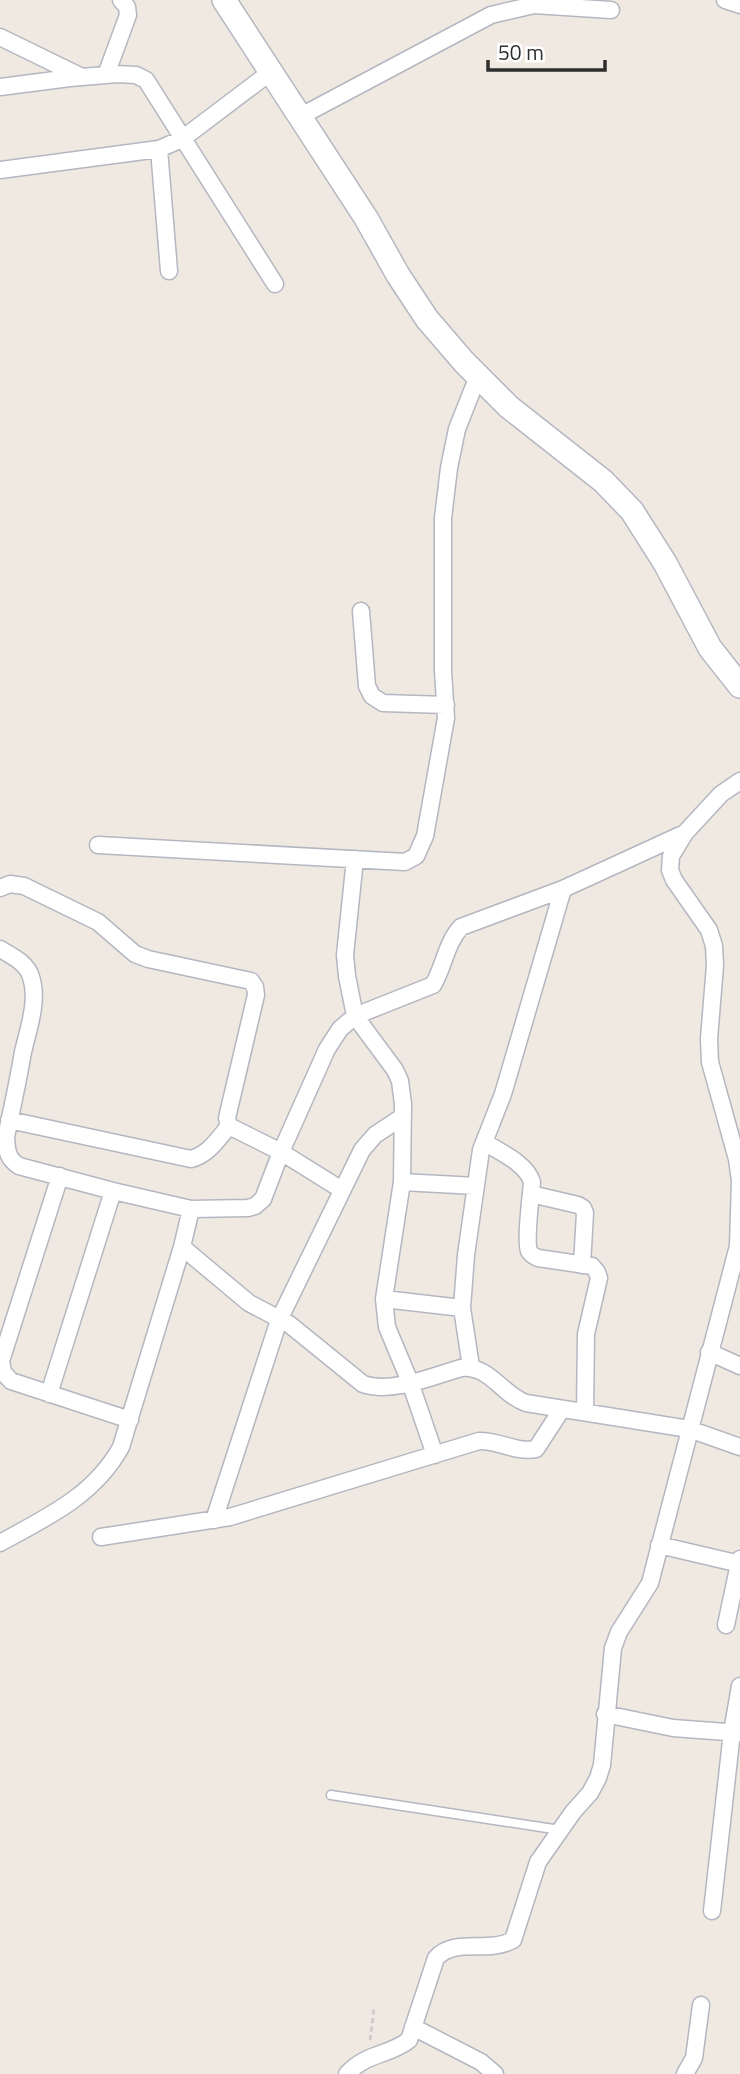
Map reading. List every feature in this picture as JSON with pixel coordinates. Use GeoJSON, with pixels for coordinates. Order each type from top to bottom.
{"type":"FeatureCollection","features":[{"type":"Feature","properties":{"kind":"street"},"geometry":{"type":"LineString","coordinates":[[106,75],[128,15],[127,7],[121,0]]}},
{"type":"Feature","properties":{"kind":"street"},"geometry":{"type":"LineString","coordinates":[[224,0],[366,218],[427,319],[509,407],[603,481],[632,511],[665,563],[710,648],[737,676]]}},
{"type":"Feature","properties":{"kind":"street"},"geometry":{"type":"LineString","coordinates":[[725,0],[740,5]]}},
{"type":"Feature","properties":{"kind":"street"},"geometry":{"type":"LineString","coordinates":[[301,116],[491,15],[534,5],[611,10]]}},
{"type":"Feature","properties":{"kind":"street"},"geometry":{"type":"LineString","coordinates":[[0,37],[82,77]]}},
{"type":"Feature","properties":{"kind":"street"},"geometry":{"type":"LineString","coordinates":[[0,170],[159,149],[182,139],[272,71]]}},
{"type":"Feature","properties":{"kind":"street"},"geometry":{"type":"LineString","coordinates":[[0,87],[106,75],[136,75],[146,80],[275,284]]}},
{"type":"Feature","properties":{"kind":"street"},"geometry":{"type":"LineString","coordinates":[[159,149],[169,271]]}},
{"type":"Feature","properties":{"kind":"street"},"geometry":{"type":"LineString","coordinates":[[98,845],[405,862],[416,856],[425,836],[446,718],[443,671],[443,518],[449,468],[457,429],[478,376]]}},
{"type":"Feature","properties":{"kind":"street"},"geometry":{"type":"LineString","coordinates":[[360,611],[367,686],[372,696],[383,702],[446,705]]}},
{"type":"Feature","properties":{"kind":"street"},"geometry":{"type":"LineString","coordinates":[[346,2074],[361,2061],[402,2046],[410,2040],[436,1958],[443,1951],[452,1947],[497,1947],[513,1940],[538,1862],[590,1793],[602,1765],[612,1648],[650,1583],[738,1246],[740,1181],[737,1159],[710,1062],[714,946],[709,930],[670,870],[671,856],[685,833],[721,794],[740,782]]}},
{"type":"Feature","properties":{"kind":"street"},"geometry":{"type":"LineString","coordinates":[[0,950],[14,956],[28,970],[34,993],[6,1138],[7,1153],[11,1161],[19,1166],[191,1209],[255,1206],[263,1199],[327,1049],[340,1029],[355,1016],[433,985],[440,974],[453,935],[461,927],[563,889],[685,833]]}},
{"type":"Feature","properties":{"kind":"street"},"geometry":{"type":"LineString","coordinates":[[355,859],[345,955],[355,1016],[395,1070],[400,1081],[402,1182],[384,1299],[387,1327],[410,1382],[435,1455]]}},
{"type":"Feature","properties":{"kind":"street"},"geometry":{"type":"LineString","coordinates":[[0,888],[10,884],[24,886],[98,922],[135,954],[148,960],[251,981],[256,995],[226,1118],[229,1126],[281,1152],[342,1190]]}},
{"type":"Feature","properties":{"kind":"street"},"geometry":{"type":"LineString","coordinates":[[471,1367],[463,1308],[466,1255],[481,1150],[503,1094],[563,889]]}},
{"type":"Feature","properties":{"kind":"street"},"geometry":{"type":"LineString","coordinates":[[214,1520],[279,1320],[367,1142],[402,1116]]}},
{"type":"Feature","properties":{"kind":"street"},"geometry":{"type":"LineString","coordinates":[[9,1120],[191,1159],[208,1150],[229,1126]]}},
{"type":"Feature","properties":{"kind":"street"},"geometry":{"type":"LineString","coordinates":[[484,1142],[521,1165],[530,1175],[529,1250],[538,1258],[592,1266],[597,1272],[599,1278],[586,1334],[585,1412]]}},
{"type":"Feature","properties":{"kind":"street"},"geometry":{"type":"LineString","coordinates":[[60,1176],[1,1361],[3,1372],[10,1381],[130,1420]]}},
{"type":"Feature","properties":{"kind":"street"},"geometry":{"type":"LineString","coordinates":[[402,1182],[476,1186]]}},
{"type":"Feature","properties":{"kind":"street"},"geometry":{"type":"LineString","coordinates":[[49,1394],[113,1191]]}},
{"type":"Feature","properties":{"kind":"street"},"geometry":{"type":"LineString","coordinates":[[531,1194],[583,1208],[582,1265]]}},
{"type":"Feature","properties":{"kind":"street"},"geometry":{"type":"LineString","coordinates":[[0,1543],[73,1502],[111,1465],[121,1447],[130,1420],[191,1209]]}},
{"type":"Feature","properties":{"kind":"street"},"geometry":{"type":"LineString","coordinates":[[182,1247],[249,1303],[294,1327],[363,1384],[373,1388],[390,1388],[471,1367],[480,1369],[518,1400],[689,1429],[740,1447]]}},
{"type":"Feature","properties":{"kind":"street"},"geometry":{"type":"LineString","coordinates":[[384,1299],[463,1308]]}},
{"type":"Feature","properties":{"kind":"street"},"geometry":{"type":"LineString","coordinates":[[709,1352],[740,1366]]}},
{"type":"Feature","properties":{"kind":"street"},"geometry":{"type":"LineString","coordinates":[[101,1537],[230,1517],[478,1441],[526,1451],[536,1449],[562,1409]]}},
{"type":"Feature","properties":{"kind":"street"},"geometry":{"type":"LineString","coordinates":[[659,1545],[740,1562],[726,1625]]}},
{"type":"Feature","properties":{"kind":"street"},"geometry":{"type":"LineString","coordinates":[[712,1911],[740,1686]]}},
{"type":"Feature","properties":{"kind":"street"},"geometry":{"type":"LineString","coordinates":[[605,1714],[673,1728],[736,1733]]}},
{"type":"Feature","properties":{"kind":"street"},"geometry":{"type":"LineString","coordinates":[[685,2074],[694,2058],[701,2005]]}},
{"type":"Feature","properties":{"kind":"street"},"geometry":{"type":"LineString","coordinates":[[414,2027],[481,2062],[495,2074]]}},
{"type":"Feature","properties":{"kind":"lane"},"geometry":{"type":"LineString","coordinates":[[331,1796],[560,1830]]}},
{"type":"Feature","properties":{"kind":"path"},"geometry":{"type":"LineString","coordinates":[[361,2061],[371,2038],[374,2009]]}}]}
